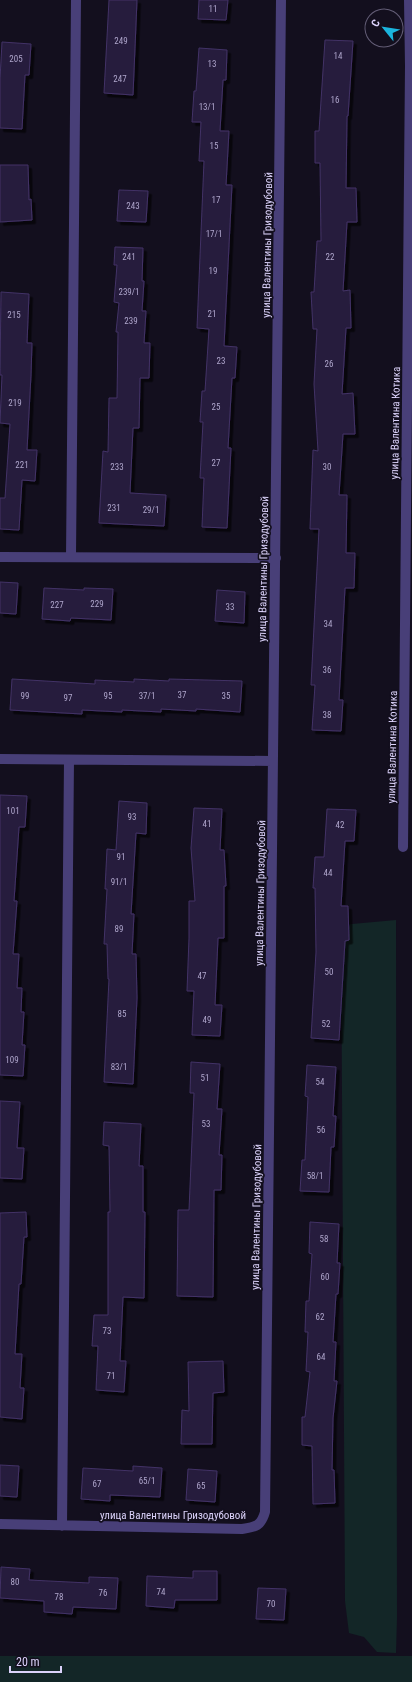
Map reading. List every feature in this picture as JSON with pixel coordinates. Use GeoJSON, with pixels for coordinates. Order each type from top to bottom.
{"type":"FeatureCollection","features":[{"type":"Feature","properties":{"kind":"street"},"geometry":{"type":"LineString","coordinates":[[71,557],[76,0]]}},
{"type":"Feature","properties":{"kind":"street","name":"улица Валентины Гризодубовой"},"geometry":{"type":"LineString","coordinates":[[0,1524],[242,1529],[256,1527],[263,1520],[265,1512],[281,0]]}},
{"type":"Feature","properties":{"kind":"street","name":"улица Валентина Котика"},"geometry":{"type":"LineString","coordinates":[[403,847],[411,66],[409,0]]}},
{"type":"Feature","properties":{"kind":"street"},"geometry":{"type":"LineString","coordinates":[[0,557],[276,558]]}},
{"type":"Feature","properties":{"kind":"street"},"geometry":{"type":"LineString","coordinates":[[0,759],[273,761]]}},
{"type":"Feature","properties":{"kind":"street"},"geometry":{"type":"LineString","coordinates":[[62,1526],[69,760]]}},
{"type":"Feature","properties":{"kind":"green space"},"geometry":{"type":"Polygon","coordinates":[[[396,920],[396,1653],[377,1652],[364,1637],[349,1633],[345,1601],[341,925],[396,920]]]}},
{"type":"Feature","properties":{"kind":"green space"},"geometry":{"type":"Polygon","coordinates":[[[0,1656],[412,1656],[412,1682],[0,1682],[0,1656]]]}},
{"type":"Feature","properties":{"kind":"building"},"geometry":{"type":"Polygon","coordinates":[[[109,0],[137,0],[133,95],[104,93],[109,0]]]}},
{"type":"Feature","properties":{"kind":"building"},"geometry":{"type":"Polygon","coordinates":[[[199,0],[228,0],[226,20],[198,19],[199,0]]]}},
{"type":"Feature","properties":{"kind":"building"},"geometry":{"type":"Polygon","coordinates":[[[325,40],[353,41],[347,116],[346,188],[356,188],[357,222],[347,222],[343,291],[350,290],[351,328],[346,328],[342,394],[353,393],[355,434],[343,434],[339,495],[347,495],[346,553],[355,553],[354,588],[345,588],[339,700],[343,700],[341,731],[312,730],[315,685],[311,685],[319,529],[310,529],[313,450],[318,451],[314,384],[317,329],[313,329],[311,292],[314,292],[317,241],[321,241],[320,163],[315,163],[315,131],[319,131],[325,40]]]}},
{"type":"Feature","properties":{"kind":"building"},"geometry":{"type":"Polygon","coordinates":[[[2,42],[31,44],[29,75],[25,75],[22,129],[0,128],[2,42]]]}},
{"type":"Feature","properties":{"kind":"building"},"geometry":{"type":"Polygon","coordinates":[[[199,48],[227,50],[226,80],[223,80],[220,131],[229,131],[226,185],[232,185],[224,346],[237,347],[235,378],[232,378],[228,448],[231,448],[227,528],[202,527],[204,478],[200,478],[203,422],[200,422],[202,391],[205,391],[209,329],[197,328],[204,161],[199,161],[201,122],[192,122],[199,48]]]}},
{"type":"Feature","properties":{"kind":"building"},"geometry":{"type":"Polygon","coordinates":[[[0,165],[28,165],[29,200],[31,199],[32,220],[0,222],[0,165]]]}},
{"type":"Feature","properties":{"kind":"building"},"geometry":{"type":"Polygon","coordinates":[[[119,190],[148,191],[146,222],[117,221],[119,190]]]}},
{"type":"Feature","properties":{"kind":"building"},"geometry":{"type":"Polygon","coordinates":[[[115,247],[143,248],[142,281],[144,281],[142,311],[146,311],[144,343],[150,343],[149,378],[140,378],[139,428],[133,428],[130,493],[166,495],[164,526],[99,523],[103,451],[108,452],[109,398],[117,398],[118,332],[116,332],[119,303],[114,302],[117,265],[114,265],[115,247]]]}},
{"type":"Feature","properties":{"kind":"building"},"geometry":{"type":"Polygon","coordinates":[[[1,292],[29,294],[27,343],[32,343],[27,450],[37,450],[35,481],[22,480],[19,530],[0,529],[0,498],[5,498],[10,424],[0,423],[2,375],[0,375],[1,292]]]}},
{"type":"Feature","properties":{"kind":"building"},"geometry":{"type":"Polygon","coordinates":[[[0,582],[18,583],[16,614],[0,613],[0,582]]]}},
{"type":"Feature","properties":{"kind":"building"},"geometry":{"type":"Polygon","coordinates":[[[44,588],[84,590],[84,588],[113,589],[111,620],[71,618],[70,621],[42,619],[44,588]]]}},
{"type":"Feature","properties":{"kind":"building"},"geometry":{"type":"Polygon","coordinates":[[[217,590],[245,592],[244,623],[215,621],[217,590]]]}},
{"type":"Feature","properties":{"kind":"building"},"geometry":{"type":"Polygon","coordinates":[[[12,679],[95,684],[95,680],[134,682],[134,679],[169,681],[169,679],[242,681],[240,712],[196,709],[196,711],[161,709],[161,712],[82,710],[82,714],[10,710],[12,679]]]}},
{"type":"Feature","properties":{"kind":"building"},"geometry":{"type":"Polygon","coordinates":[[[0,795],[27,796],[25,827],[19,827],[14,901],[17,901],[13,954],[19,954],[17,988],[22,988],[21,1012],[24,1012],[22,1045],[25,1045],[23,1076],[0,1075],[0,795]]]}},
{"type":"Feature","properties":{"kind":"building"},"geometry":{"type":"Polygon","coordinates":[[[119,801],[147,803],[146,834],[136,833],[131,914],[134,914],[132,954],[136,954],[137,998],[133,1084],[104,1082],[109,979],[107,944],[104,944],[107,889],[105,889],[107,849],[116,850],[119,801]]]}},
{"type":"Feature","properties":{"kind":"building"},"geometry":{"type":"Polygon","coordinates":[[[194,808],[222,809],[220,850],[224,850],[226,886],[224,886],[224,938],[218,938],[215,1005],[222,1005],[220,1036],[192,1035],[194,991],[187,991],[189,901],[195,901],[191,848],[194,808]]]}},
{"type":"Feature","properties":{"kind":"building"},"geometry":{"type":"Polygon","coordinates":[[[327,809],[356,810],[354,841],[345,841],[341,906],[348,906],[349,940],[345,941],[339,1040],[311,1038],[316,952],[315,888],[313,888],[315,857],[324,857],[327,809]]]}},
{"type":"Feature","properties":{"kind":"building"},"geometry":{"type":"Polygon","coordinates":[[[191,1062],[220,1064],[217,1109],[222,1109],[219,1155],[222,1155],[221,1190],[214,1190],[213,1297],[177,1296],[178,1210],[189,1210],[194,1093],[190,1093],[191,1062]]]}},
{"type":"Feature","properties":{"kind":"building"},"geometry":{"type":"Polygon","coordinates":[[[307,1065],[336,1067],[333,1116],[336,1116],[334,1147],[331,1147],[329,1192],[300,1191],[302,1160],[305,1160],[308,1097],[305,1096],[307,1065]]]}},
{"type":"Feature","properties":{"kind":"building"},"geometry":{"type":"Polygon","coordinates":[[[0,1101],[20,1102],[17,1148],[24,1148],[22,1179],[0,1178],[0,1101]]]}},
{"type":"Feature","properties":{"kind":"building"},"geometry":{"type":"Polygon","coordinates":[[[104,1122],[141,1124],[139,1166],[143,1166],[143,1212],[145,1212],[144,1298],[123,1297],[120,1361],[126,1361],[124,1392],[96,1390],[98,1346],[92,1346],[94,1315],[108,1315],[108,1212],[110,1212],[109,1146],[103,1145],[104,1122]]]}},
{"type":"Feature","properties":{"kind":"building"},"geometry":{"type":"Polygon","coordinates":[[[26,1212],[27,1237],[24,1237],[21,1284],[19,1284],[15,1354],[22,1354],[20,1388],[24,1388],[22,1419],[0,1417],[0,1213],[26,1212]]]}},
{"type":"Feature","properties":{"kind":"building"},"geometry":{"type":"Polygon","coordinates":[[[310,1222],[339,1224],[337,1263],[340,1263],[338,1294],[336,1294],[333,1342],[336,1342],[334,1381],[337,1381],[333,1418],[332,1470],[334,1470],[335,1503],[313,1504],[312,1446],[302,1445],[302,1417],[305,1417],[310,1372],[306,1371],[308,1332],[305,1332],[306,1301],[309,1301],[312,1254],[309,1253],[310,1222]]]}},
{"type":"Feature","properties":{"kind":"building"},"geometry":{"type":"Polygon","coordinates":[[[223,1361],[224,1392],[213,1393],[212,1444],[181,1444],[182,1410],[189,1411],[188,1362],[223,1361]]]}},
{"type":"Feature","properties":{"kind":"building"},"geometry":{"type":"Polygon","coordinates":[[[0,1465],[19,1466],[17,1497],[0,1496],[0,1465]]]}},
{"type":"Feature","properties":{"kind":"building"},"geometry":{"type":"Polygon","coordinates":[[[133,1466],[162,1468],[160,1497],[110,1495],[110,1501],[81,1499],[83,1468],[133,1471],[133,1466]]]}},
{"type":"Feature","properties":{"kind":"building"},"geometry":{"type":"Polygon","coordinates":[[[188,1469],[217,1471],[215,1502],[186,1500],[188,1469]]]}},
{"type":"Feature","properties":{"kind":"building"},"geometry":{"type":"Polygon","coordinates":[[[1,1567],[30,1569],[29,1580],[89,1583],[89,1577],[118,1578],[116,1609],[73,1607],[72,1614],[44,1612],[44,1601],[0,1598],[1,1567]]]}},
{"type":"Feature","properties":{"kind":"building"},"geometry":{"type":"Polygon","coordinates":[[[193,1571],[217,1571],[217,1600],[175,1600],[174,1608],[146,1606],[147,1576],[193,1578],[193,1571]]]}},
{"type":"Feature","properties":{"kind":"building"},"geometry":{"type":"Polygon","coordinates":[[[258,1588],[286,1589],[284,1620],[256,1619],[258,1588]]]}}]}
